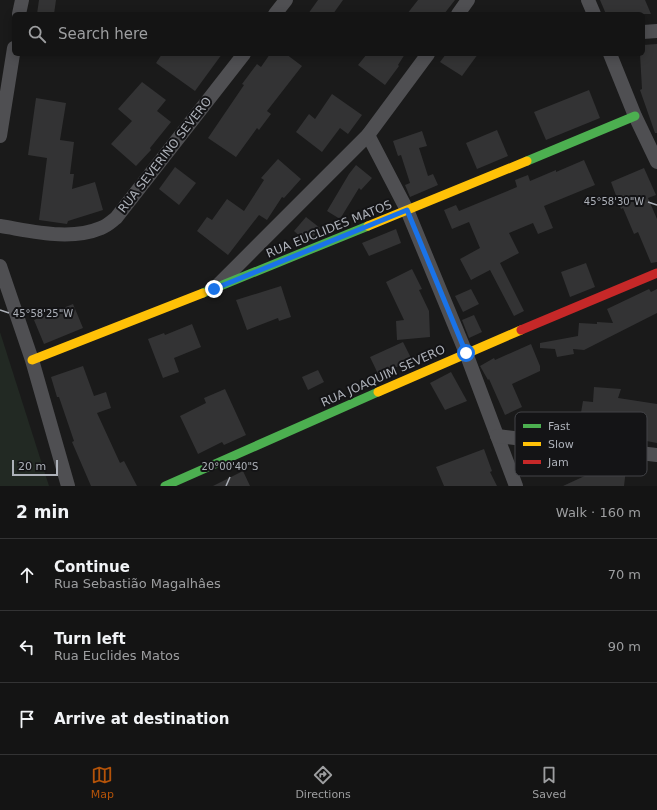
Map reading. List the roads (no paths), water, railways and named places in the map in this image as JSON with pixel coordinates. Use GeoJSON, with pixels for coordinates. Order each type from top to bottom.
{"type":"FeatureCollection","features":[{"type":"Feature","properties":{"kind":"street"},"geometry":{"type":"LineString","coordinates":[[20,12],[22,0]]}},
{"type":"Feature","properties":{"kind":"street"},"geometry":{"type":"LineString","coordinates":[[277,12],[286,0]]}},
{"type":"Feature","properties":{"kind":"street"},"geometry":{"type":"LineString","coordinates":[[459,12],[468,0]]}},
{"type":"Feature","properties":{"kind":"street"},"geometry":{"type":"LineString","coordinates":[[588,0],[593,12]]}},
{"type":"Feature","properties":{"kind":"street"},"geometry":{"type":"LineString","coordinates":[[645,32],[657,31]]}},
{"type":"Feature","properties":{"kind":"street"},"geometry":{"type":"LineString","coordinates":[[0,136],[13,56]]}},
{"type":"Feature","properties":{"kind":"street","name":"RUA SEVERINO SEVERO"},"geometry":{"type":"LineString","coordinates":[[0,226],[42,233],[69,234],[91,232],[108,224],[116,218],[242,56]]}},
{"type":"Feature","properties":{"kind":"street"},"geometry":{"type":"LineString","coordinates":[[214,289],[368,135],[427,56]]}},
{"type":"Feature","properties":{"kind":"street"},"geometry":{"type":"LineString","coordinates":[[611,56],[635,116],[657,162]]}},
{"type":"Feature","properties":{"kind":"street","name":"RUA EUCLIDES MATOS"},"geometry":{"type":"LineString","coordinates":[[32,360],[214,289],[635,116]]}},
{"type":"Feature","properties":{"kind":"street"},"geometry":{"type":"LineString","coordinates":[[368,135],[407,210],[466,353],[516,486]]}},
{"type":"Feature","properties":{"kind":"street"},"geometry":{"type":"LineString","coordinates":[[0,266],[32,360],[68,486]]}},
{"type":"Feature","properties":{"kind":"street","name":"RUA JOAQUIM SEVERO"},"geometry":{"type":"LineString","coordinates":[[165,486],[466,353],[657,273]]}},
{"type":"Feature","properties":{"kind":"street"},"geometry":{"type":"LineString","coordinates":[[497,436],[515,438]]}},
{"type":"Feature","properties":{"kind":"street"},"geometry":{"type":"LineString","coordinates":[[647,454],[657,455]]}}]}
